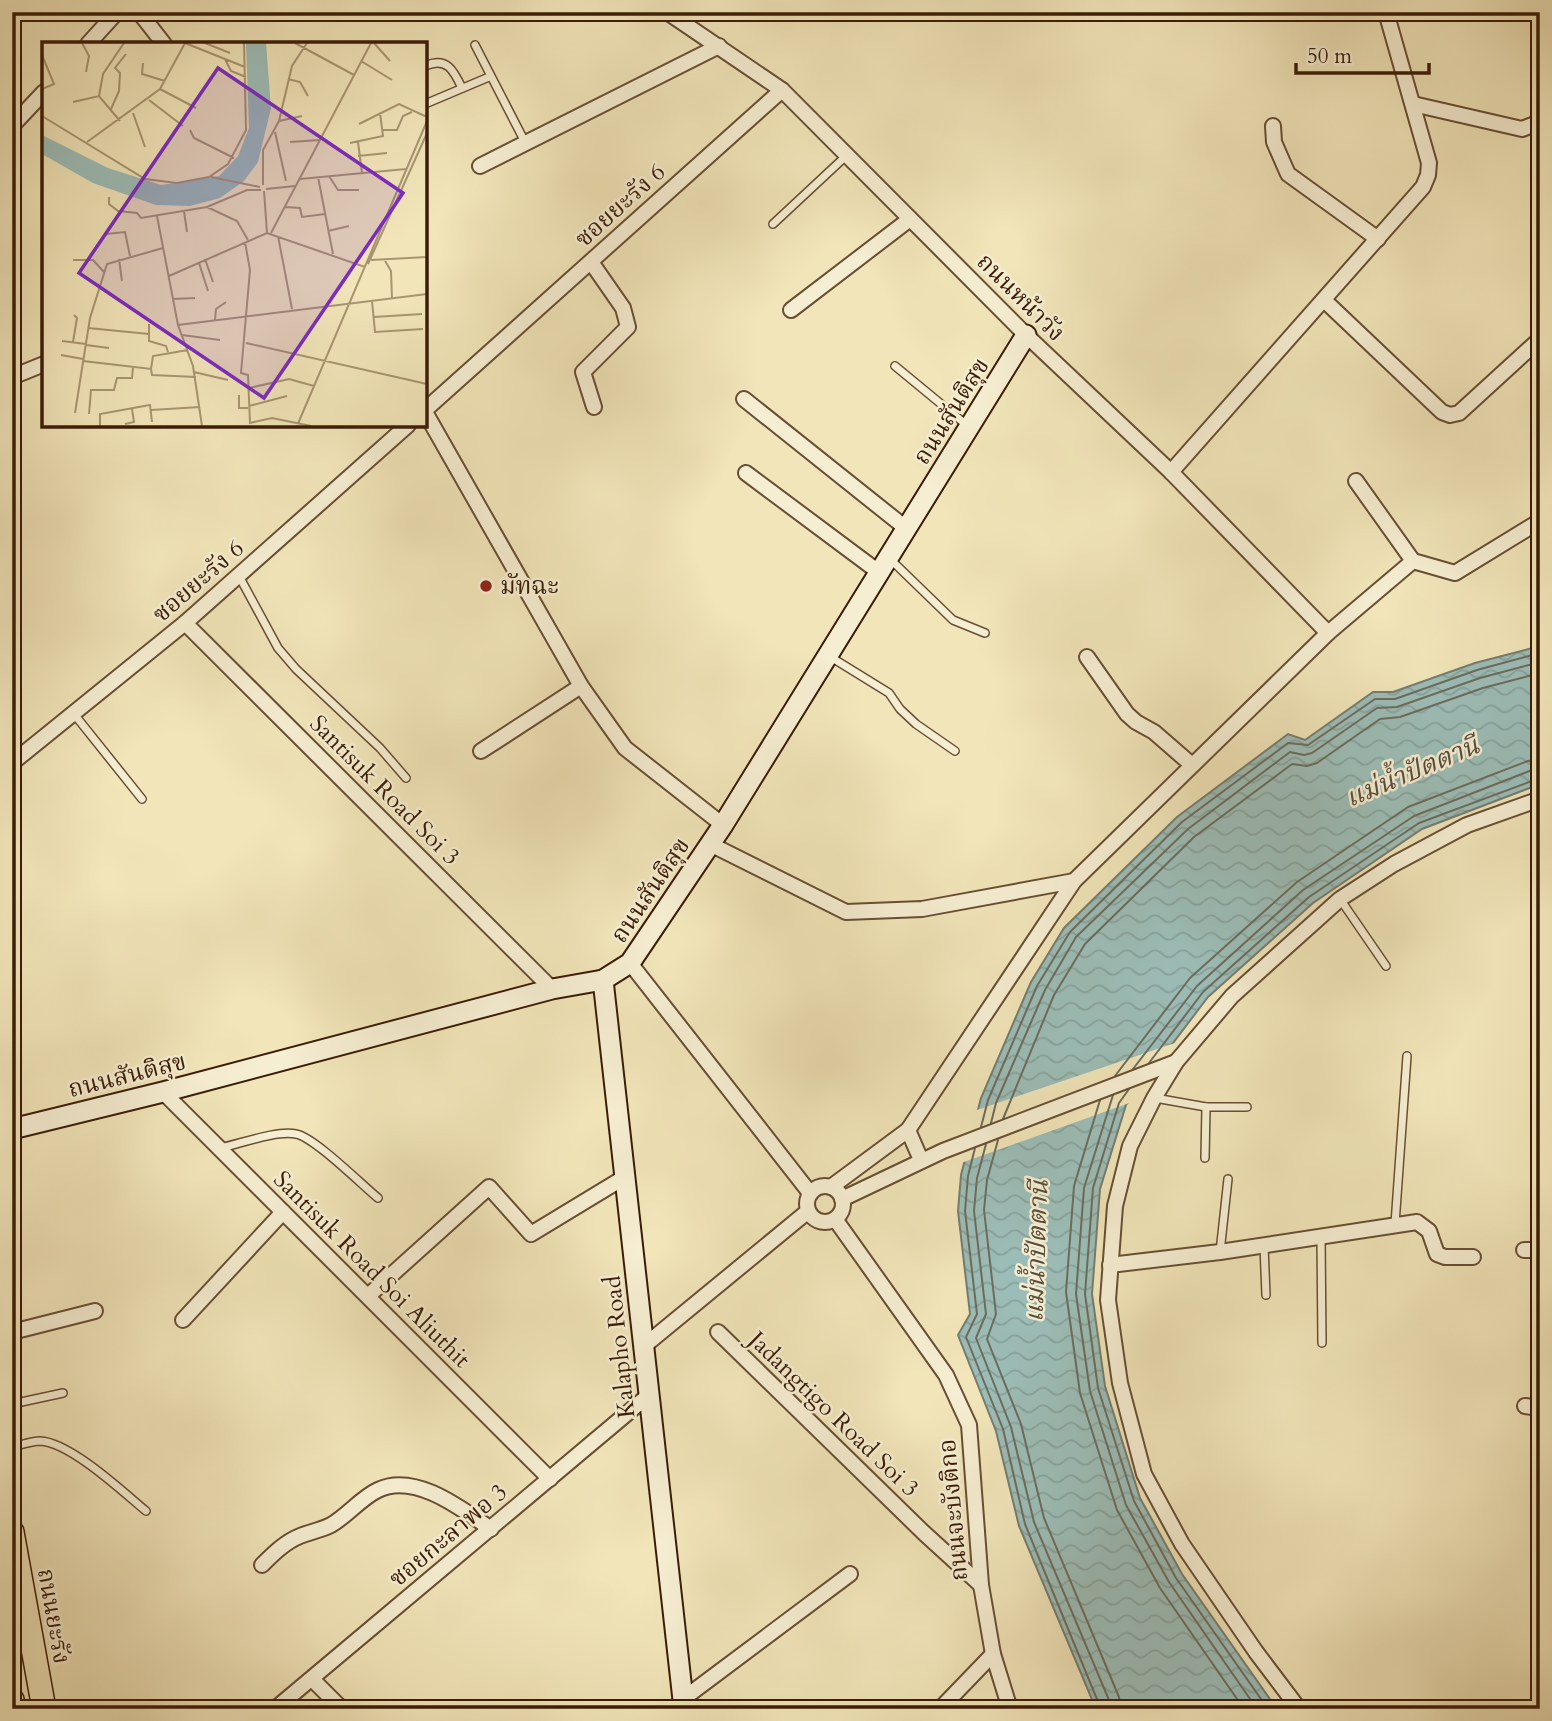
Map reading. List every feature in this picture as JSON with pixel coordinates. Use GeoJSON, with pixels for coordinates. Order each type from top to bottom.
{"type":"FeatureCollection","features":[{"type":"Feature","properties":{"kind":"main road","name":"ถนนยะรัง"},"geometry":{"type":"LineString","coordinates":[[12,1532],[18,1593],[44,1709]]}},
{"type":"Feature","properties":{"kind":"main road"},"geometry":{"type":"LineString","coordinates":[[12,1700],[14,1709]]}},
{"type":"Feature","properties":{"kind":"street"},"geometry":{"type":"LineString","coordinates":[[90,42],[117,12]]}},
{"type":"Feature","properties":{"kind":"street"},"geometry":{"type":"LineString","coordinates":[[139,12],[162,42]]}},
{"type":"Feature","properties":{"kind":"street","name":"ถนนหน้าวัง"},"geometry":{"type":"LineString","coordinates":[[667,12],[782,90],[1026,335],[1171,472],[1328,633]]}},
{"type":"Feature","properties":{"kind":"street"},"geometry":{"type":"LineString","coordinates":[[1171,472],[1423,187],[1429,163],[1386,12]]}},
{"type":"Feature","properties":{"kind":"street"},"geometry":{"type":"LineString","coordinates":[[480,166],[719,46]]}},
{"type":"Feature","properties":{"kind":"street","name":"ซอยยะรัง 6"},"geometry":{"type":"LineString","coordinates":[[427,409],[782,90]]}},
{"type":"Feature","properties":{"kind":"street"},"geometry":{"type":"LineString","coordinates":[[12,126],[42,94]]}},
{"type":"Feature","properties":{"kind":"street"},"geometry":{"type":"LineString","coordinates":[[1413,104],[1522,129],[1540,122]]}},
{"type":"Feature","properties":{"kind":"street"},"geometry":{"type":"LineString","coordinates":[[1273,126],[1274,142],[1288,174],[1378,239]]}},
{"type":"Feature","properties":{"kind":"street"},"geometry":{"type":"LineString","coordinates":[[791,310],[910,219]]}},
{"type":"Feature","properties":{"kind":"street"},"geometry":{"type":"LineString","coordinates":[[591,261],[623,308],[628,327],[583,372],[593,407]]}},
{"type":"Feature","properties":{"kind":"street"},"geometry":{"type":"LineString","coordinates":[[1324,300],[1442,412],[1450,415],[1459,413],[1540,339]]}},
{"type":"Feature","properties":{"kind":"street","name":"ถนนสันติสุข"},"geometry":{"type":"LineString","coordinates":[[12,1129],[552,989],[603,980],[630,963],[723,825],[1026,335]]}},
{"type":"Feature","properties":{"kind":"street"},"geometry":{"type":"LineString","coordinates":[[12,377],[42,365]]}},
{"type":"Feature","properties":{"kind":"street"},"geometry":{"type":"LineString","coordinates":[[744,399],[907,529]]}},
{"type":"Feature","properties":{"kind":"street"},"geometry":{"type":"LineString","coordinates":[[427,415],[581,686],[625,748],[723,825]]}},
{"type":"Feature","properties":{"kind":"street","name":"ซอยยะรัง 6"},"geometry":{"type":"LineString","coordinates":[[12,763],[185,624],[406,427]]}},
{"type":"Feature","properties":{"kind":"street"},"geometry":{"type":"LineString","coordinates":[[746,473],[884,565]]}},
{"type":"Feature","properties":{"kind":"street"},"geometry":{"type":"LineString","coordinates":[[1356,481],[1413,561],[1455,573],[1540,521]]}},
{"type":"Feature","properties":{"kind":"street"},"geometry":{"type":"LineString","coordinates":[[831,1186],[842,1199],[842,1210],[835,1219],[823,1222],[811,1217],[807,1212],[810,1193],[820,1186],[831,1186],[908,1129],[1074,881],[1328,633],[1413,561]]}},
{"type":"Feature","properties":{"kind":"street","name":"Santisuk Road Soi 3"},"geometry":{"type":"LineString","coordinates":[[185,624],[552,989]]}},
{"type":"Feature","properties":{"kind":"street"},"geometry":{"type":"LineString","coordinates":[[1087,657],[1127,714],[1154,732],[1192,765]]}},
{"type":"Feature","properties":{"kind":"street"},"geometry":{"type":"LineString","coordinates":[[481,751],[581,686]]}},
{"type":"Feature","properties":{"kind":"street"},"geometry":{"type":"LineString","coordinates":[[1299,1709],[1256,1652],[1182,1544],[1144,1474],[1120,1383],[1108,1300],[1115,1206],[1130,1146],[1176,1062],[1232,996],[1340,899],[1394,864],[1467,825],[1540,799]]}},
{"type":"Feature","properties":{"kind":"street"},"geometry":{"type":"LineString","coordinates":[[710,844],[846,912],[922,909],[1074,881]]}},
{"type":"Feature","properties":{"kind":"street"},"geometry":{"type":"LineString","coordinates":[[630,963],[810,1193]]}},
{"type":"Feature","properties":{"kind":"street","name":"Kalapho Road"},"geometry":{"type":"LineString","coordinates":[[603,980],[684,1704]]}},
{"type":"Feature","properties":{"kind":"street"},"geometry":{"type":"LineString","coordinates":[[842,1199],[921,1160],[1176,1062]]}},
{"type":"Feature","properties":{"kind":"street","name":"Santisuk Road Soi Aliuthit"},"geometry":{"type":"LineString","coordinates":[[163,1092],[550,1479]]}},
{"type":"Feature","properties":{"kind":"street"},"geometry":{"type":"LineString","coordinates":[[908,1129],[921,1160]]}},
{"type":"Feature","properties":{"kind":"street"},"geometry":{"type":"LineString","coordinates":[[368,1296],[489,1187],[531,1234],[625,1177]]}},
{"type":"Feature","properties":{"kind":"street"},"geometry":{"type":"LineString","coordinates":[[183,1320],[283,1212]]}},
{"type":"Feature","properties":{"kind":"street"},"geometry":{"type":"LineString","coordinates":[[644,1346],[807,1212]]}},
{"type":"Feature","properties":{"kind":"street","name":"ถนนจะบังติกอ"},"geometry":{"type":"LineString","coordinates":[[835,1219],[946,1375],[969,1425],[981,1585],[993,1654],[1010,1709]]}},
{"type":"Feature","properties":{"kind":"street"},"geometry":{"type":"LineString","coordinates":[[1110,1265],[1264,1246],[1417,1222],[1429,1231],[1433,1248],[1440,1256],[1473,1257]]}},
{"type":"Feature","properties":{"kind":"street"},"geometry":{"type":"LineString","coordinates":[[1524,1250],[1540,1250]]}},
{"type":"Feature","properties":{"kind":"street"},"geometry":{"type":"LineString","coordinates":[[12,1332],[95,1311]]}},
{"type":"Feature","properties":{"kind":"street","name":"Jadangtigo Road Soi 3"},"geometry":{"type":"LineString","coordinates":[[718,1332],[924,1534],[981,1585]]}},
{"type":"Feature","properties":{"kind":"street","name":"ซอยกะลาพอ 3"},"geometry":{"type":"LineString","coordinates":[[275,1709],[649,1395]]}},
{"type":"Feature","properties":{"kind":"street"},"geometry":{"type":"LineString","coordinates":[[262,1565],[283,1545],[298,1536],[327,1527],[376,1491],[386,1487],[406,1486],[430,1492],[457,1505],[491,1529]]}},
{"type":"Feature","properties":{"kind":"street"},"geometry":{"type":"LineString","coordinates":[[684,1704],[850,1574]]}},
{"type":"Feature","properties":{"kind":"street"},"geometry":{"type":"LineString","coordinates":[[940,1709],[993,1654]]}},
{"type":"Feature","properties":{"kind":"street"},"geometry":{"type":"LineString","coordinates":[[312,1679],[342,1709]]}},
{"type":"Feature","properties":{"kind":"lane"},"geometry":{"type":"LineString","coordinates":[[475,45],[489,77],[525,142]]}},
{"type":"Feature","properties":{"kind":"lane"},"geometry":{"type":"LineString","coordinates":[[427,65],[439,62],[449,66],[462,89]]}},
{"type":"Feature","properties":{"kind":"lane"},"geometry":{"type":"LineString","coordinates":[[427,103],[489,77]]}},
{"type":"Feature","properties":{"kind":"lane"},"geometry":{"type":"LineString","coordinates":[[773,224],[847,155]]}},
{"type":"Feature","properties":{"kind":"lane"},"geometry":{"type":"LineString","coordinates":[[895,366],[970,427]]}},
{"type":"Feature","properties":{"kind":"lane"},"geometry":{"type":"LineString","coordinates":[[884,565],[953,620],[985,634]]}},
{"type":"Feature","properties":{"kind":"lane"},"geometry":{"type":"LineString","coordinates":[[239,576],[278,648],[296,669],[380,748],[406,778]]}},
{"type":"Feature","properties":{"kind":"lane"},"geometry":{"type":"LineString","coordinates":[[828,656],[884,689],[916,724],[955,751]]}},
{"type":"Feature","properties":{"kind":"lane"},"geometry":{"type":"LineString","coordinates":[[74,714],[142,799]]}},
{"type":"Feature","properties":{"kind":"lane"},"geometry":{"type":"LineString","coordinates":[[1340,899],[1386,967]]}},
{"type":"Feature","properties":{"kind":"lane"},"geometry":{"type":"LineString","coordinates":[[1395,1225],[1407,1056]]}},
{"type":"Feature","properties":{"kind":"lane"},"geometry":{"type":"LineString","coordinates":[[1154,1098],[1206,1107],[1247,1107]]}},
{"type":"Feature","properties":{"kind":"lane"},"geometry":{"type":"LineString","coordinates":[[1205,1158],[1206,1107]]}},
{"type":"Feature","properties":{"kind":"lane"},"geometry":{"type":"LineString","coordinates":[[220,1149],[284,1134],[298,1134],[315,1144],[378,1198]]}},
{"type":"Feature","properties":{"kind":"lane"},"geometry":{"type":"LineString","coordinates":[[1220,1252],[1228,1180]]}},
{"type":"Feature","properties":{"kind":"lane"},"geometry":{"type":"LineString","coordinates":[[1321,1237],[1322,1343]]}},
{"type":"Feature","properties":{"kind":"lane"},"geometry":{"type":"LineString","coordinates":[[1264,1246],[1266,1295]]}},
{"type":"Feature","properties":{"kind":"lane"},"geometry":{"type":"LineString","coordinates":[[12,1404],[63,1393]]}},
{"type":"Feature","properties":{"kind":"lane"},"geometry":{"type":"LineString","coordinates":[[12,1447],[38,1441],[55,1444],[74,1454],[146,1511]]}},
{"type":"Feature","properties":{"kind":"water","name":"แม่น้ำปัตตานี"},"geometry":{"type":"Polygon","coordinates":[[[1540,646],[1540,784],[1422,829],[1313,903],[1208,997],[1126,1105],[1100,1189],[1092,1294],[1105,1386],[1140,1498],[1182,1574],[1277,1709],[1096,1709],[1019,1526],[996,1431],[958,1335],[970,1314],[958,1211],[961,1175],[981,1098],[1031,982],[1064,928],[1177,817],[1288,734],[1305,740],[1373,692],[1393,692],[1475,663],[1540,646]]]}},
{"type":"Feature","properties":{"kind":"pier"},"geometry":{"type":"Polygon","coordinates":[[[1178,1042],[1132,1102],[961,1163],[974,1111],[1178,1042]]]}},
{"type":"Feature","properties":{"kind":"place","name":"มัทฉะ"},"geometry":{"type":"Point","coordinates":[486,586]}}]}
